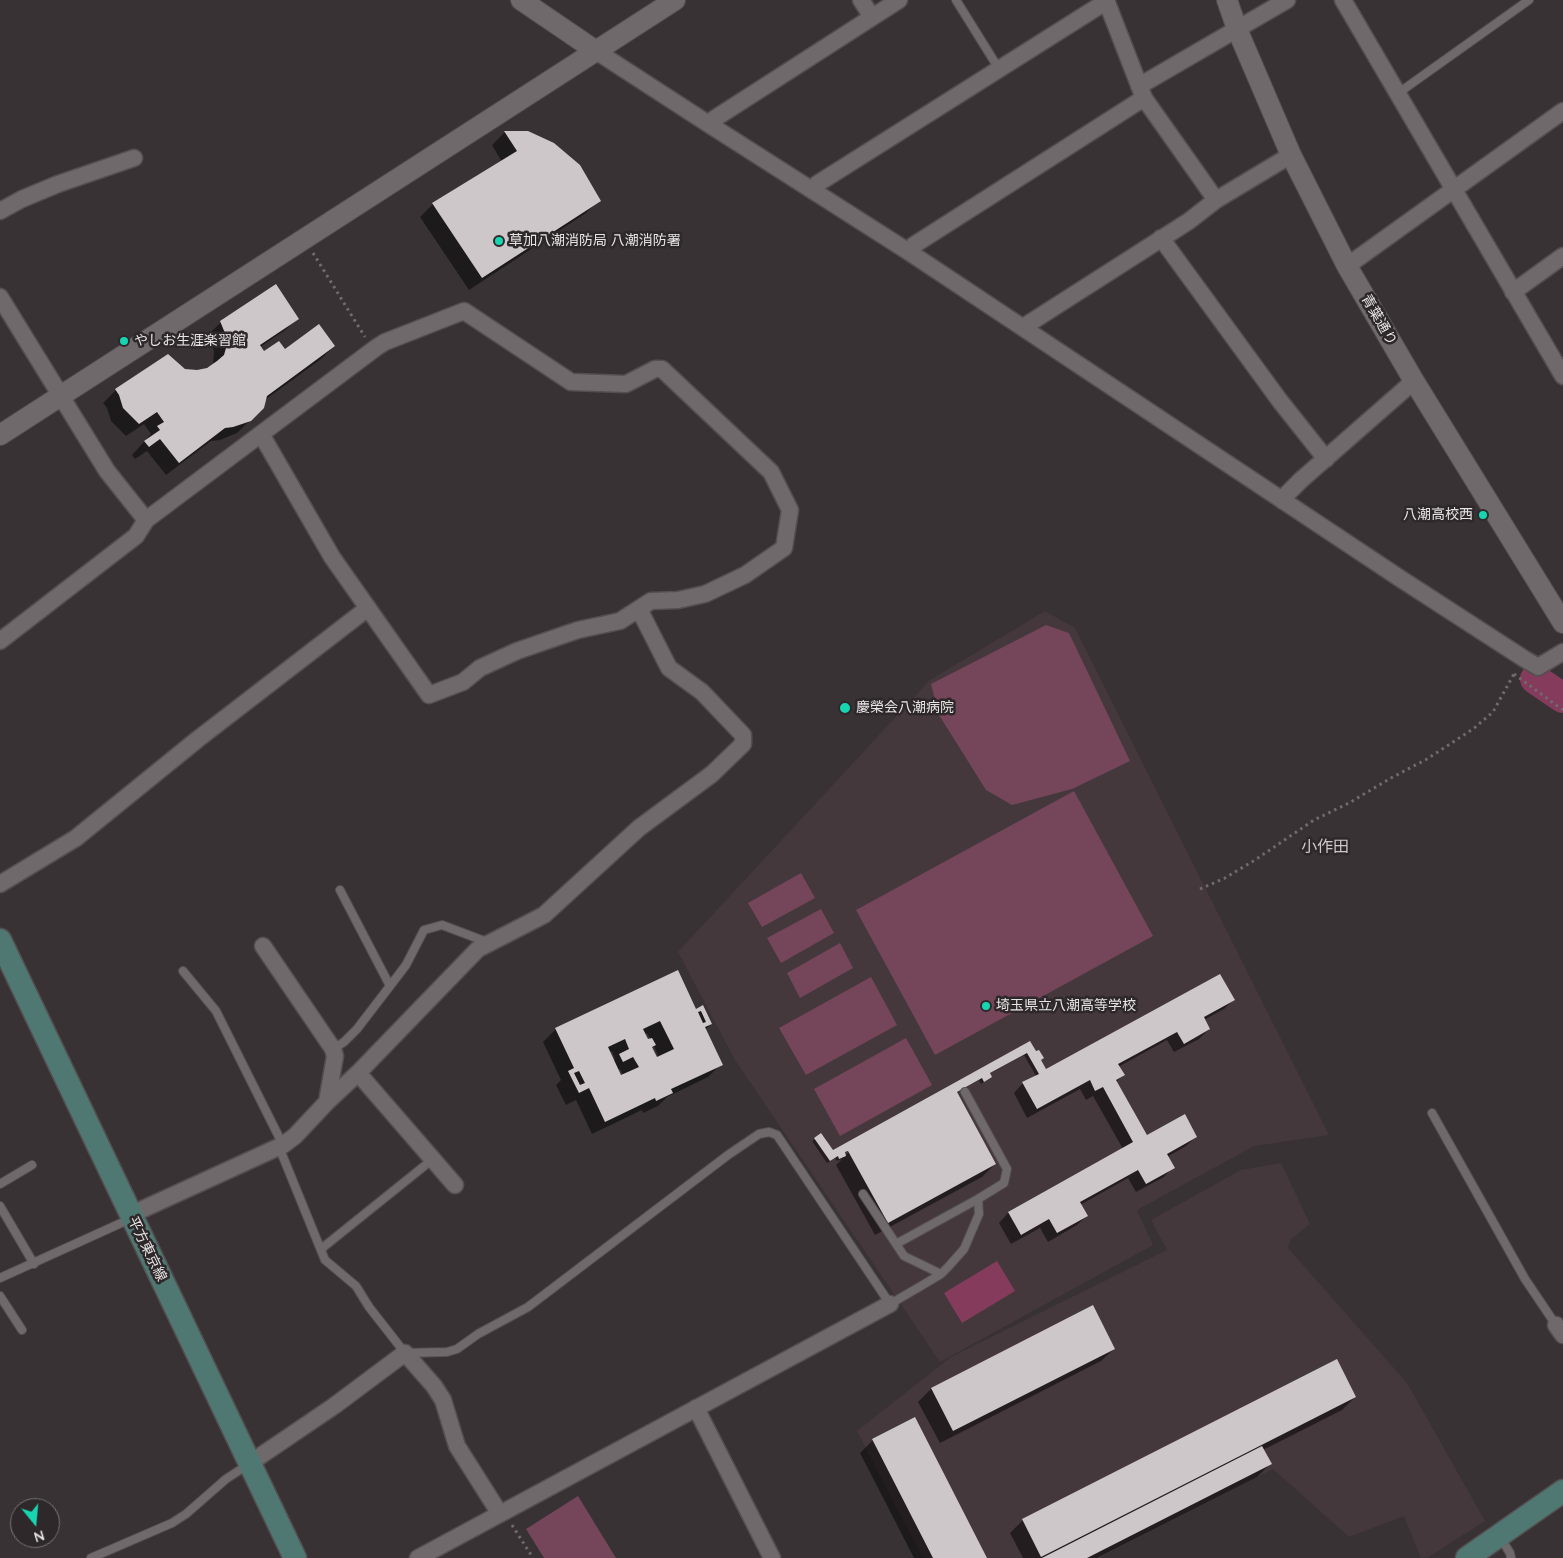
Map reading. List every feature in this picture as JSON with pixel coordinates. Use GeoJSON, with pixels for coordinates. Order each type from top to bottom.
{"type":"FeatureCollection","features":[{"type":"Feature","properties":{"kind":"main road","name":"平方東京線"},"geometry":{"type":"LineString","coordinates":[[0,940],[295,1558]]}},
{"type":"Feature","properties":{"kind":"main road"},"geometry":{"type":"LineString","coordinates":[[1468,1558],[1563,1491]]}},
{"type":"Feature","properties":{"kind":"street"},"geometry":{"type":"LineString","coordinates":[[521,0],[596,51],[909,252],[1523,658],[1538,667],[1563,652]]}},
{"type":"Feature","properties":{"kind":"street"},"geometry":{"type":"LineString","coordinates":[[0,435],[676,0]]}},
{"type":"Feature","properties":{"kind":"street"},"geometry":{"type":"LineString","coordinates":[[861,0],[872,17]]}},
{"type":"Feature","properties":{"kind":"street"},"geometry":{"type":"LineString","coordinates":[[710,125],[714,119],[899,0]]}},
{"type":"Feature","properties":{"kind":"street","name":"青葉通り"},"geometry":{"type":"LineString","coordinates":[[1227,0],[1237,29],[1291,156],[1347,266],[1414,381],[1563,624]]}},
{"type":"Feature","properties":{"kind":"street"},"geometry":{"type":"LineString","coordinates":[[909,252],[914,245],[1142,92],[1237,29],[1286,0]]}},
{"type":"Feature","properties":{"kind":"street"},"geometry":{"type":"LineString","coordinates":[[1343,0],[1563,376]]}},
{"type":"Feature","properties":{"kind":"street"},"geometry":{"type":"LineString","coordinates":[[813,191],[817,184],[1106,1],[1142,92],[1216,200]]}},
{"type":"Feature","properties":{"kind":"street"},"geometry":{"type":"LineString","coordinates":[[1347,266],[1563,111]]}},
{"type":"Feature","properties":{"kind":"street"},"geometry":{"type":"LineString","coordinates":[[1025,329],[1028,324],[1216,200],[1291,156]]}},
{"type":"Feature","properties":{"kind":"street"},"geometry":{"type":"LineString","coordinates":[[0,211],[22,199],[58,184],[134,158]]}},
{"type":"Feature","properties":{"kind":"street"},"geometry":{"type":"LineString","coordinates":[[1161,238],[1280,401],[1326,460]]}},
{"type":"Feature","properties":{"kind":"street"},"geometry":{"type":"LineString","coordinates":[[1513,292],[1563,256]]}},
{"type":"Feature","properties":{"kind":"street"},"geometry":{"type":"LineString","coordinates":[[0,297],[107,471],[146,520]]}},
{"type":"Feature","properties":{"kind":"street"},"geometry":{"type":"LineString","coordinates":[[0,640],[136,536],[146,520],[377,347],[385,342],[464,311],[571,382],[626,384],[655,369],[662,369],[771,472],[790,510],[784,548],[745,575],[704,594],[678,600],[651,601],[620,621],[578,630],[517,651],[480,668],[463,682],[429,695],[332,556],[261,434]]}},
{"type":"Feature","properties":{"kind":"street"},"geometry":{"type":"LineString","coordinates":[[1282,500],[1414,381]]}},
{"type":"Feature","properties":{"kind":"street"},"geometry":{"type":"LineString","coordinates":[[0,884],[76,838],[198,739],[368,608]]}},
{"type":"Feature","properties":{"kind":"street"},"geometry":{"type":"LineString","coordinates":[[131,1217],[281,1146],[295,1136],[478,949],[544,915],[639,828],[712,774],[743,744],[743,734],[702,692],[669,668],[639,609]]}},
{"type":"Feature","properties":{"kind":"street"},"geometry":{"type":"LineString","coordinates":[[263,946],[333,1049],[335,1056],[327,1102]]}},
{"type":"Feature","properties":{"kind":"street"},"geometry":{"type":"LineString","coordinates":[[358,1073],[455,1185]]}},
{"type":"Feature","properties":{"kind":"street"},"geometry":{"type":"LineString","coordinates":[[418,1558],[890,1304]]}},
{"type":"Feature","properties":{"kind":"street"},"geometry":{"type":"LineString","coordinates":[[250,1463],[334,1406],[405,1353],[438,1393],[457,1446],[502,1513]]}},
{"type":"Feature","properties":{"kind":"street"},"geometry":{"type":"LineString","coordinates":[[696,1408],[772,1558]]}},
{"type":"Feature","properties":{"kind":"lane"},"geometry":{"type":"LineString","coordinates":[[956,0],[999,69]]}},
{"type":"Feature","properties":{"kind":"lane"},"geometry":{"type":"LineString","coordinates":[[1397,94],[1529,0]]}},
{"type":"Feature","properties":{"kind":"lane"},"geometry":{"type":"LineString","coordinates":[[340,890],[390,986]]}},
{"type":"Feature","properties":{"kind":"lane"},"geometry":{"type":"LineString","coordinates":[[333,1049],[344,1042],[357,1029],[390,986],[406,965],[424,930],[442,925],[489,943]]}},
{"type":"Feature","properties":{"kind":"lane"},"geometry":{"type":"LineString","coordinates":[[184,971],[216,1011],[281,1146],[325,1260],[356,1286],[369,1307],[405,1353],[447,1352],[458,1349],[478,1334],[528,1307],[728,1155],[759,1134],[769,1132],[777,1135],[890,1304],[941,1274],[964,1249],[979,1214],[978,1199]]}},
{"type":"Feature","properties":{"kind":"lane"},"geometry":{"type":"LineString","coordinates":[[896,1244],[1004,1183],[1008,1169],[965,1092]]}},
{"type":"Feature","properties":{"kind":"lane"},"geometry":{"type":"LineString","coordinates":[[1432,1113],[1525,1279],[1560,1330]]}},
{"type":"Feature","properties":{"kind":"lane"},"geometry":{"type":"LineString","coordinates":[[321,1249],[433,1159]]}},
{"type":"Feature","properties":{"kind":"lane"},"geometry":{"type":"LineString","coordinates":[[0,1184],[32,1165]]}},
{"type":"Feature","properties":{"kind":"lane"},"geometry":{"type":"LineString","coordinates":[[863,1194],[904,1256],[941,1274]]}},
{"type":"Feature","properties":{"kind":"lane"},"geometry":{"type":"LineString","coordinates":[[0,1206],[34,1264]]}},
{"type":"Feature","properties":{"kind":"lane"},"geometry":{"type":"LineString","coordinates":[[0,1278],[34,1264],[131,1217]]}},
{"type":"Feature","properties":{"kind":"lane"},"geometry":{"type":"LineString","coordinates":[[0,1296],[22,1330]]}},
{"type":"Feature","properties":{"kind":"lane"},"geometry":{"type":"LineString","coordinates":[[91,1558],[172,1523],[250,1463]]}},
{"type":"Feature","properties":{"kind":"lane"},"geometry":{"type":"LineString","coordinates":[[1499,1536],[1510,1553],[1511,1558]]}},
{"type":"Feature","properties":{"kind":"path"},"geometry":{"type":"LineString","coordinates":[[304,240],[365,337],[377,347]]}},
{"type":"Feature","properties":{"kind":"path"},"geometry":{"type":"LineString","coordinates":[[1200,889],[1225,878],[1314,820],[1349,803],[1427,759],[1473,729],[1493,712],[1523,658]]}},
{"type":"Feature","properties":{"kind":"path"},"geometry":{"type":"LineString","coordinates":[[1514,674],[1563,710]]}},
{"type":"Feature","properties":{"kind":"path"},"geometry":{"type":"LineString","coordinates":[[502,1513],[533,1558]]}},
{"type":"Feature","properties":{"kind":"shaded area","name":"埼玉県立八潮高等学校"},"geometry":{"type":"Polygon","coordinates":[[[1045,611],[1075,628],[1329,1135],[1254,1146],[1137,1210],[1153,1245],[940,1362],[735,1060],[678,952],[930,680],[1045,611]]]}},
{"type":"Feature","properties":{"kind":"shaded area"},"geometry":{"type":"Polygon","coordinates":[[[1046,625],[1069,633],[1130,761],[1072,789],[1012,805],[986,790],[939,715],[931,684],[1046,625]]]}},
{"type":"Feature","properties":{"kind":"shaded area"},"geometry":{"type":"Polygon","coordinates":[[[1074,791],[1153,936],[935,1055],[856,910],[1074,791]]]}},
{"type":"Feature","properties":{"kind":"shaded area"},"geometry":{"type":"Polygon","coordinates":[[[801,873],[815,898],[762,927],[748,903],[801,873]]]}},
{"type":"Feature","properties":{"kind":"shaded area"},"geometry":{"type":"Polygon","coordinates":[[[821,909],[834,933],[781,963],[767,938],[821,909]]]}},
{"type":"Feature","properties":{"kind":"shaded area"},"geometry":{"type":"Polygon","coordinates":[[[840,943],[853,968],[800,998],[787,973],[840,943]]]}},
{"type":"Feature","properties":{"kind":"shaded area"},"geometry":{"type":"Polygon","coordinates":[[[871,977],[897,1025],[806,1075],[779,1028],[871,977]]]}},
{"type":"Feature","properties":{"kind":"shaded area"},"geometry":{"type":"Polygon","coordinates":[[[906,1038],[932,1085],[840,1136],[814,1089],[906,1038]]]}},
{"type":"Feature","properties":{"kind":"shaded area"},"geometry":{"type":"Polygon","coordinates":[[[1281,1163],[1310,1224],[1291,1239],[1288,1248],[1407,1383],[1485,1521],[1427,1558],[1421,1558],[1404,1516],[1349,1537],[1273,1469],[1099,1558],[923,1558],[857,1431],[951,1357],[1167,1250],[1151,1220],[1241,1170],[1281,1163]]]}},
{"type":"Feature","properties":{"kind":"shaded area"},"geometry":{"type":"Polygon","coordinates":[[[997,1261],[1015,1291],[962,1323],[944,1293],[997,1261]]]}},
{"type":"Feature","properties":{"kind":"shaded area"},"geometry":{"type":"Polygon","coordinates":[[[578,1496],[616,1558],[544,1558],[526,1529],[578,1496]]]}},
{"type":"Feature","properties":{"kind":"building","name":"草加八潮消防局 八潮消防署"},"geometry":{"type":"Polygon","coordinates":[[[504,131],[528,131],[554,143],[580,165],[601,201],[482,278],[432,203],[517,151],[504,131]]]}},
{"type":"Feature","properties":{"kind":"building"},"geometry":{"type":"Polygon","coordinates":[[[276,284],[299,319],[260,345],[264,351],[279,341],[285,349],[319,324],[335,346],[267,396],[264,408],[251,421],[225,428],[179,463],[160,439],[149,447],[144,441],[160,430],[157,426],[164,422],[157,412],[139,424],[123,408],[115,389],[168,354],[185,369],[197,370],[207,368],[224,355],[226,348],[227,338],[220,321],[276,284]]]}},
{"type":"Feature","properties":{"kind":"building"},"geometry":{"type":"Polygon","coordinates":[[[678,970],[696,1009],[703,1005],[712,1024],[705,1027],[723,1065],[671,1089],[673,1093],[656,1101],[655,1098],[605,1122],[589,1088],[579,1093],[568,1071],[574,1068],[555,1028],[678,970]],[[701,1011],[698,1012],[703,1023],[706,1022],[701,1011]],[[660,1021],[643,1029],[648,1039],[652,1038],[656,1045],[652,1047],[657,1057],[674,1049],[660,1021]],[[625,1039],[608,1047],[621,1075],[639,1067],[633,1057],[623,1062],[619,1054],[629,1049],[625,1039]],[[579,1071],[574,1073],[580,1085],[585,1083],[579,1071]]]}},
{"type":"Feature","properties":{"kind":"building"},"geometry":{"type":"Polygon","coordinates":[[[1220,974],[1235,1000],[1204,1017],[1210,1029],[1184,1044],[1177,1032],[1118,1064],[1125,1075],[1116,1080],[1147,1135],[1185,1114],[1197,1137],[1167,1154],[1175,1168],[1146,1184],[1138,1170],[1080,1202],[1088,1216],[1057,1233],[1049,1219],[1021,1235],[1008,1212],[1133,1142],[1103,1087],[1095,1091],[1090,1080],[1037,1109],[1022,1082],[1039,1074],[1027,1053],[990,1073],[992,1077],[984,1082],[982,1078],[957,1092],[996,1164],[888,1223],[848,1151],[845,1152],[846,1156],[839,1159],[838,1156],[830,1161],[814,1138],[821,1133],[833,1150],[1030,1041],[1036,1051],[1039,1050],[1044,1058],[1041,1060],[1046,1069],[1220,974]]]}},
{"type":"Feature","properties":{"kind":"building"},"geometry":{"type":"Polygon","coordinates":[[[1093,1305],[1115,1349],[953,1431],[931,1388],[1093,1305]]]}},
{"type":"Feature","properties":{"kind":"building"},"geometry":{"type":"Polygon","coordinates":[[[1337,1359],[1356,1397],[1041,1557],[1022,1519],[1337,1359]]]}},
{"type":"Feature","properties":{"kind":"building"},"geometry":{"type":"Polygon","coordinates":[[[915,1417],[987,1558],[933,1558],[872,1439],[915,1417]]]}},
{"type":"Feature","properties":{"kind":"building"},"geometry":{"type":"Polygon","coordinates":[[[1262,1446],[1272,1464],[1087,1558],[1042,1558],[1262,1446]]]}},
{"type":"Feature","properties":{"kind":"waterway"},"geometry":{"type":"LineString","coordinates":[[1535,679],[1563,698]]}},
{"type":"Feature","properties":{"kind":"place","name":"草加八潮消防局 八潮消防署"},"geometry":{"type":"Point","coordinates":[499,241]}},
{"type":"Feature","properties":{"kind":"place","name":"やしお生涯楽習館"},"geometry":{"type":"Point","coordinates":[124,341]}},
{"type":"Feature","properties":{"kind":"place","name":"八潮高校西"},"geometry":{"type":"Point","coordinates":[1483,515]}},
{"type":"Feature","properties":{"kind":"place","name":"慶榮会八潮病院"},"geometry":{"type":"Point","coordinates":[845,708]}},
{"type":"Feature","properties":{"kind":"place","name":"埼玉県立八潮高等学校"},"geometry":{"type":"Point","coordinates":[986,1006]}},
{"type":"Feature","properties":{"kind":"district","name":"小作田"},"geometry":{"type":"Point","coordinates":[1325,847]}}]}
